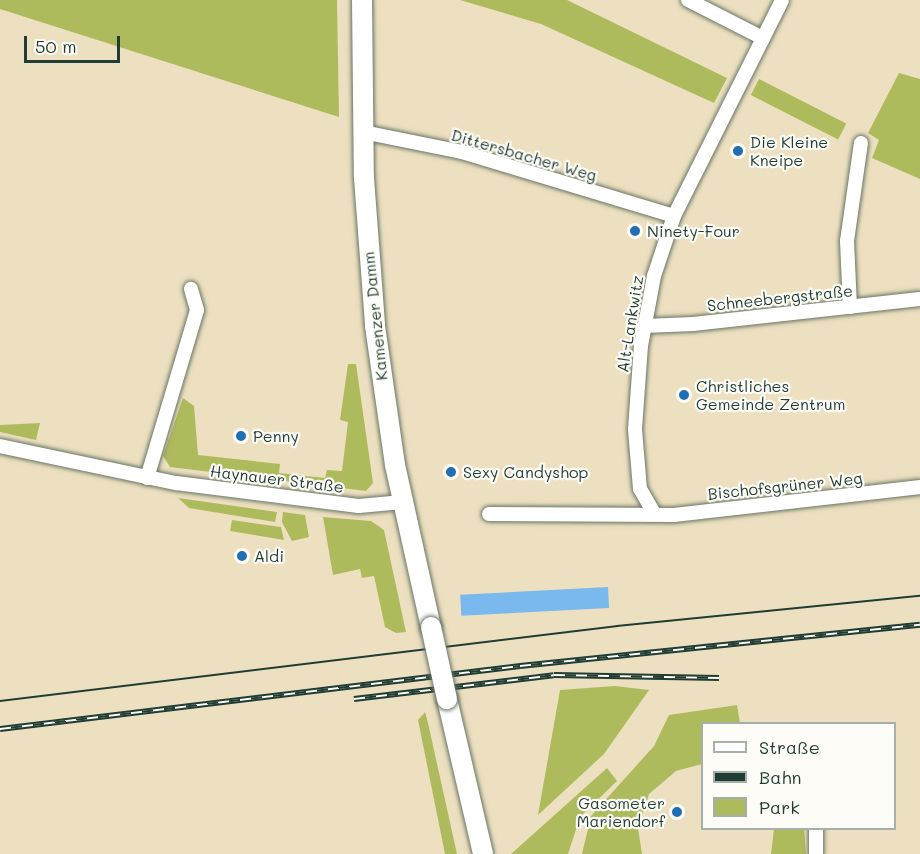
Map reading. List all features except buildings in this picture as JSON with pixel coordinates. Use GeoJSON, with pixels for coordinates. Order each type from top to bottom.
{"type":"FeatureCollection","features":[{"type":"Feature","properties":{"kind":"main road","name":"Kamenzer Damm"},"geometry":{"type":"LineString","coordinates":[[362,0],[363,132],[375,326],[402,502],[483,854]]}},
{"type":"Feature","properties":{"kind":"street"},"geometry":{"type":"LineString","coordinates":[[688,0],[763,38]]}},
{"type":"Feature","properties":{"kind":"street","name":"Alt-Lankwitz"},"geometry":{"type":"LineString","coordinates":[[654,513],[640,489],[635,438],[644,326],[654,276],[674,216],[782,0]]}},
{"type":"Feature","properties":{"kind":"street","name":"Dittersbacher Weg"},"geometry":{"type":"LineString","coordinates":[[363,132],[462,152],[674,216]]}},
{"type":"Feature","properties":{"kind":"street"},"geometry":{"type":"LineString","coordinates":[[850,307],[847,241],[861,142]]}},
{"type":"Feature","properties":{"kind":"street"},"geometry":{"type":"LineString","coordinates":[[147,478],[197,310],[191,289]]}},
{"type":"Feature","properties":{"kind":"street","name":"Schneebergstraße"},"geometry":{"type":"LineString","coordinates":[[644,326],[920,299]]}},
{"type":"Feature","properties":{"kind":"street","name":"Haynauer Straße"},"geometry":{"type":"LineString","coordinates":[[0,446],[147,478],[326,503],[379,506],[402,502]]}},
{"type":"Feature","properties":{"kind":"street","name":"Bischofsgrüner Weg"},"geometry":{"type":"LineString","coordinates":[[654,513],[674,514],[920,487]]}},
{"type":"Feature","properties":{"kind":"street"},"geometry":{"type":"LineString","coordinates":[[489,514],[654,513]]}},
{"type":"Feature","properties":{"kind":"street"},"geometry":{"type":"LineString","coordinates":[[816,830],[816,854]]}},
{"type":"Feature","properties":{"kind":"green space"},"geometry":{"type":"Polygon","coordinates":[[[0,0],[337,0],[339,117],[0,9],[0,0]]]}},
{"type":"Feature","properties":{"kind":"green space"},"geometry":{"type":"Polygon","coordinates":[[[460,0],[567,0],[727,78],[714,103],[541,24],[460,0]]]}},
{"type":"Feature","properties":{"kind":"green space"},"geometry":{"type":"Polygon","coordinates":[[[899,73],[920,79],[920,179],[872,158],[879,140],[868,133],[899,73]]]}},
{"type":"Feature","properties":{"kind":"green space"},"geometry":{"type":"Polygon","coordinates":[[[759,79],[846,123],[838,140],[751,95],[759,79]]]}},
{"type":"Feature","properties":{"kind":"green space"},"geometry":{"type":"Polygon","coordinates":[[[348,364],[356,364],[373,483],[366,491],[170,467],[163,456],[183,398],[194,406],[198,455],[280,464],[279,473],[325,478],[327,470],[342,471],[348,422],[340,420],[348,364]]]}},
{"type":"Feature","properties":{"kind":"green space"},"geometry":{"type":"Polygon","coordinates":[[[40,423],[36,440],[0,432],[0,425],[40,423]]]}},
{"type":"Feature","properties":{"kind":"green space"},"geometry":{"type":"Polygon","coordinates":[[[178,498],[277,512],[275,522],[189,508],[178,498]]]}},
{"type":"Feature","properties":{"kind":"green space"},"geometry":{"type":"Polygon","coordinates":[[[283,512],[305,515],[309,537],[292,541],[282,522],[283,512]]]}},
{"type":"Feature","properties":{"kind":"green space"},"geometry":{"type":"Polygon","coordinates":[[[323,517],[371,521],[384,530],[406,632],[396,633],[385,627],[374,576],[362,578],[360,569],[333,575],[323,517]]]}},
{"type":"Feature","properties":{"kind":"green space"},"geometry":{"type":"Polygon","coordinates":[[[232,520],[281,527],[284,540],[230,531],[232,520]]]}},
{"type":"Feature","properties":{"kind":"green space"},"geometry":{"type":"Polygon","coordinates":[[[615,686],[649,690],[604,754],[538,815],[560,690],[615,686]]]}},
{"type":"Feature","properties":{"kind":"green space"},"geometry":{"type":"Polygon","coordinates":[[[737,705],[740,722],[701,722],[701,764],[676,771],[649,794],[638,828],[642,854],[582,854],[591,816],[654,746],[669,715],[737,705]]]}},
{"type":"Feature","properties":{"kind":"green space"},"geometry":{"type":"Polygon","coordinates":[[[425,712],[457,854],[445,854],[418,720],[425,712]]]}},
{"type":"Feature","properties":{"kind":"green space"},"geometry":{"type":"Polygon","coordinates":[[[607,768],[617,781],[580,817],[568,854],[511,854],[607,768]]]}},
{"type":"Feature","properties":{"kind":"green space"},"geometry":{"type":"Polygon","coordinates":[[[774,830],[804,830],[806,854],[771,854],[774,830]]]}},
{"type":"Feature","properties":{"kind":"water"},"geometry":{"type":"Polygon","coordinates":[[[608,587],[609,608],[461,616],[460,595],[608,587]]]}},
{"type":"Feature","properties":{"kind":"tram line"},"geometry":{"type":"LineString","coordinates":[[0,701],[617,626],[920,596]]}},
{"type":"Feature","properties":{"kind":"railway"},"geometry":{"type":"LineString","coordinates":[[0,729],[520,666],[920,625]]}},
{"type":"Feature","properties":{"kind":"railway"},"geometry":{"type":"LineString","coordinates":[[354,699],[554,675],[719,678]]}},
{"type":"Feature","properties":{"kind":"place","name":"Die Kleine Kneipe"},"geometry":{"type":"Point","coordinates":[738,151]}},
{"type":"Feature","properties":{"kind":"place","name":"Ninety-Four"},"geometry":{"type":"Point","coordinates":[635,231]}},
{"type":"Feature","properties":{"kind":"place","name":"Christliches Gemeinde Zentrum"},"geometry":{"type":"Point","coordinates":[684,395]}},
{"type":"Feature","properties":{"kind":"place","name":"Penny"},"geometry":{"type":"Point","coordinates":[241,436]}},
{"type":"Feature","properties":{"kind":"place","name":"Sexy Candyshop"},"geometry":{"type":"Point","coordinates":[451,472]}},
{"type":"Feature","properties":{"kind":"place","name":"Aldi"},"geometry":{"type":"Point","coordinates":[242,556]}},
{"type":"Feature","properties":{"kind":"place","name":"Gasometer Mariendorf"},"geometry":{"type":"Point","coordinates":[677,812]}}]}
